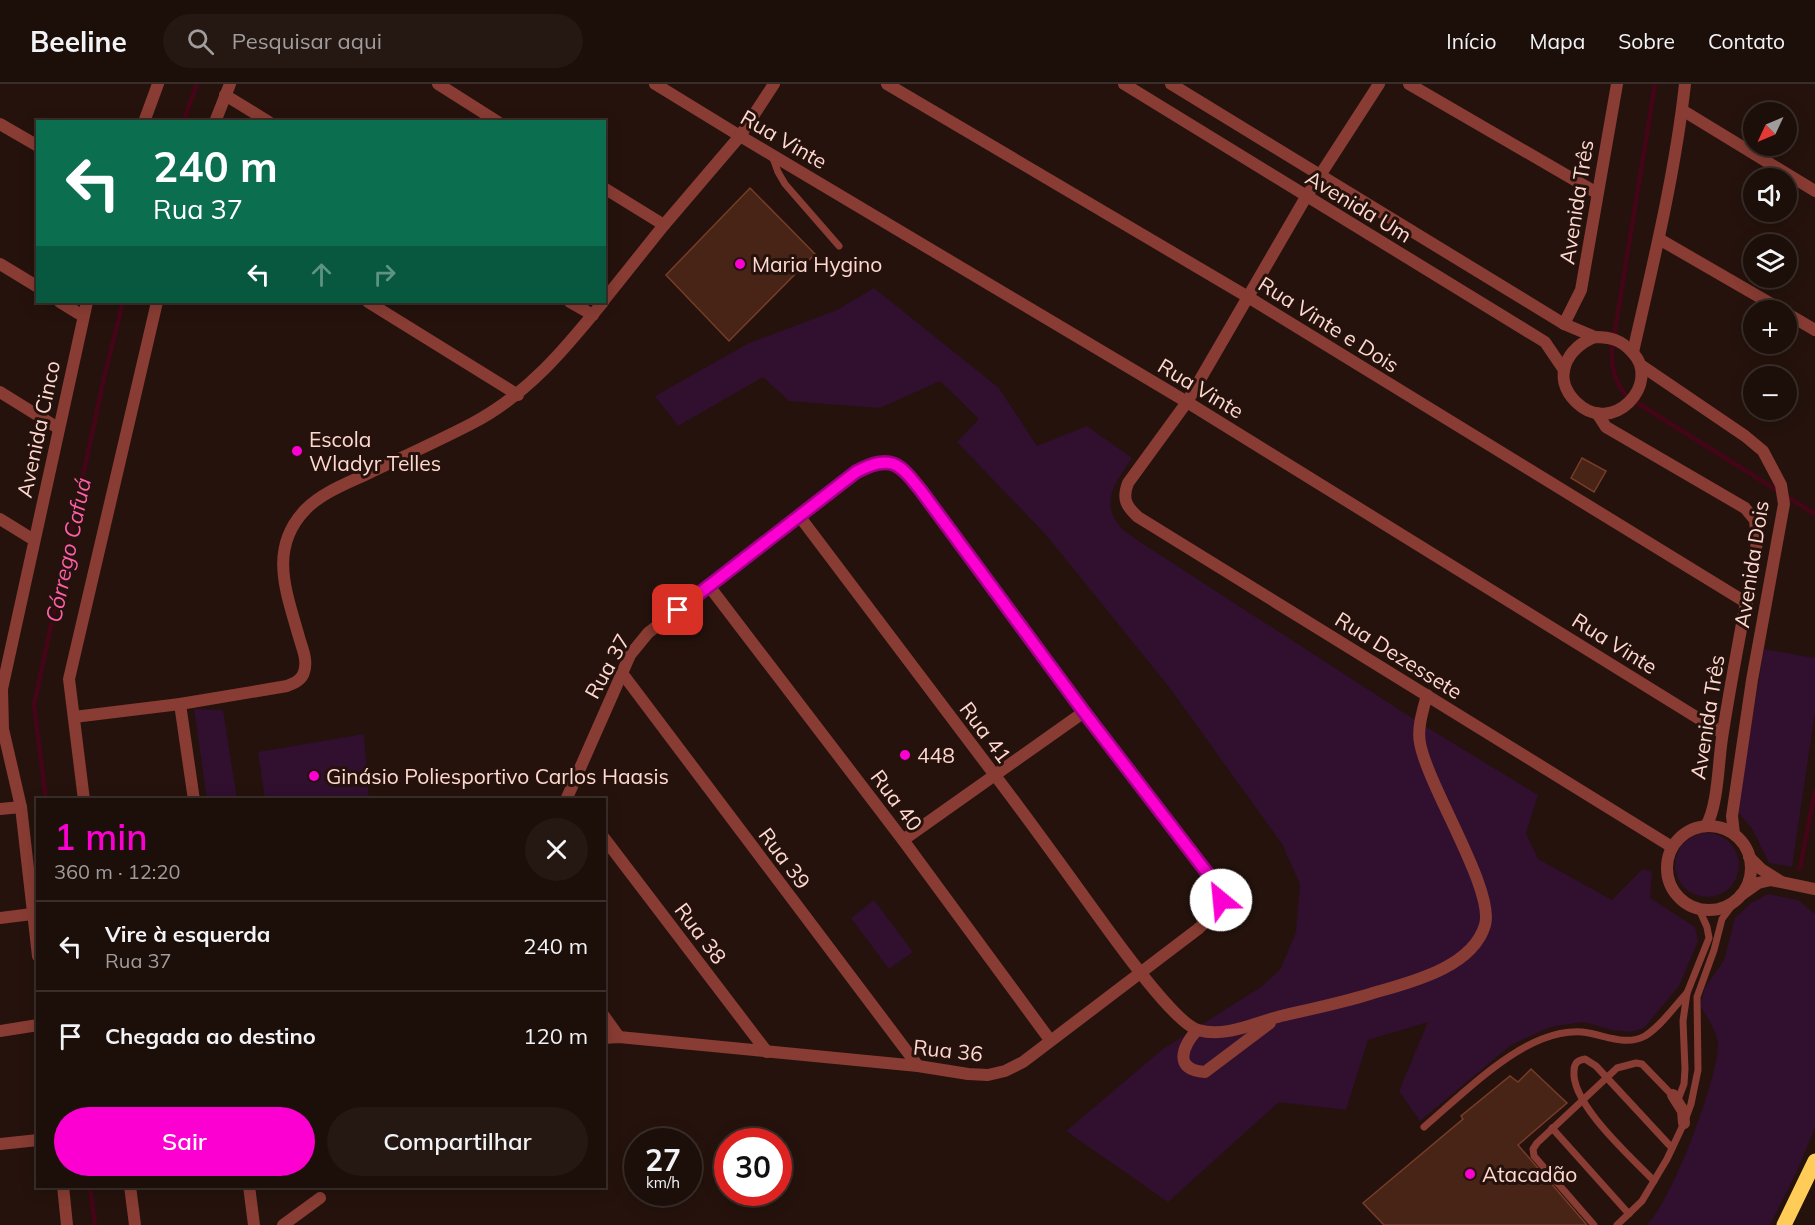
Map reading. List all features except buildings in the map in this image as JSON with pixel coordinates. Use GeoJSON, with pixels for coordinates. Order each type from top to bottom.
{"type":"FeatureCollection","features":[{"type":"Feature","properties":{"kind":"main road"},"geometry":{"type":"LineString","coordinates":[[1784,1225],[1815,1161]]}},
{"type":"Feature","properties":{"kind":"street"},"geometry":{"type":"LineString","coordinates":[[438,84],[495,120]]}},
{"type":"Feature","properties":{"kind":"street","name":"Rua Vinte"},"geometry":{"type":"LineString","coordinates":[[655,84],[1187,402],[1722,733]]}},
{"type":"Feature","properties":{"kind":"street"},"geometry":{"type":"LineString","coordinates":[[606,298],[664,225],[740,136],[774,84]]}},
{"type":"Feature","properties":{"kind":"street","name":"Rua Vinte e Dois"},"geometry":{"type":"LineString","coordinates":[[887,84],[1248,297],[1747,603]]}},
{"type":"Feature","properties":{"kind":"street","name":"Avenida Um"},"geometry":{"type":"LineString","coordinates":[[1124,84],[1545,342],[1564,370]]}},
{"type":"Feature","properties":{"kind":"street","name":"Avenida Um"},"geometry":{"type":"LineString","coordinates":[[1171,84],[1564,324],[1595,337]]}},
{"type":"Feature","properties":{"kind":"street"},"geometry":{"type":"LineString","coordinates":[[1187,402],[1306,197],[1379,84]]}},
{"type":"Feature","properties":{"kind":"street"},"geometry":{"type":"LineString","coordinates":[[1409,84],[1597,193]]}},
{"type":"Feature","properties":{"kind":"street","name":"Avenida Três"},"geometry":{"type":"LineString","coordinates":[[1564,324],[1581,290],[1617,84]]}},
{"type":"Feature","properties":{"kind":"street"},"geometry":{"type":"LineString","coordinates":[[1633,352],[1659,239],[1682,110],[1684,84]]}},
{"type":"Feature","properties":{"kind":"street"},"geometry":{"type":"LineString","coordinates":[[145,120],[155,85]]}},
{"type":"Feature","properties":{"kind":"street"},"geometry":{"type":"LineString","coordinates":[[216,120],[227,89],[266,120]]}},
{"type":"Feature","properties":{"kind":"street"},"geometry":{"type":"LineString","coordinates":[[1682,110],[1815,191]]}},
{"type":"Feature","properties":{"kind":"street"},"geometry":{"type":"LineString","coordinates":[[0,124],[36,145]]}},
{"type":"Feature","properties":{"kind":"street"},"geometry":{"type":"LineString","coordinates":[[606,189],[664,225]]}},
{"type":"Feature","properties":{"kind":"street"},"geometry":{"type":"LineString","coordinates":[[1659,239],[1765,300]]}},
{"type":"Feature","properties":{"kind":"street"},"geometry":{"type":"LineString","coordinates":[[0,264],[36,286]]}},
{"type":"Feature","properties":{"kind":"street"},"geometry":{"type":"LineString","coordinates":[[62,303],[83,316]]}},
{"type":"Feature","properties":{"kind":"street","name":"Avenida Cinco"},"geometry":{"type":"LineString","coordinates":[[36,942],[21,807],[3,729],[2,689],[5,648],[34,540],[87,303]]}},
{"type":"Feature","properties":{"kind":"street"},"geometry":{"type":"LineString","coordinates":[[84,798],[69,679],[157,303]]}},
{"type":"Feature","properties":{"kind":"street"},"geometry":{"type":"LineString","coordinates":[[370,303],[518,395]]}},
{"type":"Feature","properties":{"kind":"street"},"geometry":{"type":"LineString","coordinates":[[572,303],[593,315]]}},
{"type":"Feature","properties":{"kind":"street"},"geometry":{"type":"LineString","coordinates":[[74,717],[180,704],[287,686],[298,681],[304,674],[305,658],[283,574],[283,552],[290,531],[307,508],[331,491],[473,423],[518,395],[540,375],[602,303]]}},
{"type":"Feature","properties":{"kind":"street"},"geometry":{"type":"LineString","coordinates":[[1797,319],[1815,330]]}},
{"type":"Feature","properties":{"kind":"street"},"geometry":{"type":"LineString","coordinates":[[1595,337],[1617,340],[1633,352],[1642,366],[1638,390],[1631,401],[1622,409],[1610,413],[1587,411],[1572,399],[1564,380],[1564,370],[1574,349],[1584,341],[1595,337]]}},
{"type":"Feature","properties":{"kind":"street","name":"Avenida Dois"},"geometry":{"type":"LineString","coordinates":[[1642,366],[1745,436],[1763,451],[1781,485],[1784,504],[1752,680],[1732,816],[1734,834]]}},
{"type":"Feature","properties":{"kind":"street"},"geometry":{"type":"LineString","coordinates":[[0,392],[58,428]]}},
{"type":"Feature","properties":{"kind":"street","name":"Rua Dezessete"},"geometry":{"type":"LineString","coordinates":[[1187,402],[1128,483],[1125,501],[1129,509],[1138,517],[1672,847]]}},
{"type":"Feature","properties":{"kind":"street","name":"Avenida Três"},"geometry":{"type":"LineString","coordinates":[[1597,413],[1606,427],[1745,508],[1755,520],[1757,542],[1722,733],[1713,804],[1706,826]]}},
{"type":"Feature","properties":{"kind":"street","name":"Rua 37"},"geometry":{"type":"LineString","coordinates":[[570,797],[630,656],[648,633],[856,472],[871,464],[894,463],[904,469],[1084,712],[1208,874],[1220,894]]}},
{"type":"Feature","properties":{"kind":"street","name":"Rua 41"},"geometry":{"type":"LineString","coordinates":[[800,517],[995,775],[1139,972],[1174,1012],[1197,1030]]}},
{"type":"Feature","properties":{"kind":"street"},"geometry":{"type":"LineString","coordinates":[[0,519],[34,540]]}},
{"type":"Feature","properties":{"kind":"street","name":"Rua 40"},"geometry":{"type":"LineString","coordinates":[[709,586],[903,840],[1050,1040]]}},
{"type":"Feature","properties":{"kind":"street","name":"Rua 39"},"geometry":{"type":"LineString","coordinates":[[622,673],[918,1066]]}},
{"type":"Feature","properties":{"kind":"street"},"geometry":{"type":"LineString","coordinates":[[1277,1017],[1205,1072],[1197,1072],[1184,1060],[1183,1050],[1186,1042],[1197,1030],[1216,1032],[1242,1029],[1277,1017],[1360,997],[1432,975],[1460,958],[1476,941],[1485,924],[1485,905],[1478,882],[1428,770],[1419,740],[1427,695]]}},
{"type":"Feature","properties":{"kind":"street"},"geometry":{"type":"LineString","coordinates":[[180,704],[194,798]]}},
{"type":"Feature","properties":{"kind":"street"},"geometry":{"type":"LineString","coordinates":[[903,840],[1084,712]]}},
{"type":"Feature","properties":{"kind":"street"},"geometry":{"type":"LineString","coordinates":[[0,781],[14,778]]}},
{"type":"Feature","properties":{"kind":"street"},"geometry":{"type":"LineString","coordinates":[[0,809],[21,807]]}},
{"type":"Feature","properties":{"kind":"street"},"geometry":{"type":"LineString","coordinates":[[1781,881],[1761,869],[1749,857],[1741,841],[1734,834],[1720,828],[1706,826],[1686,832],[1672,847],[1667,868],[1673,890],[1680,898],[1699,909],[1719,909],[1758,883],[1771,880],[1814,887]]}},
{"type":"Feature","properties":{"kind":"street","name":"Rua 38"},"geometry":{"type":"LineString","coordinates":[[606,841],[767,1052]]}},
{"type":"Feature","properties":{"kind":"street"},"geometry":{"type":"LineString","coordinates":[[1739,897],[1750,873],[1749,857]]}},
{"type":"Feature","properties":{"kind":"street","name":"Rua 36"},"geometry":{"type":"LineString","coordinates":[[606,1038],[619,1037],[918,1066],[988,1075],[1005,1071],[1023,1062],[1198,929],[1220,907],[1220,894]]}},
{"type":"Feature","properties":{"kind":"street"},"geometry":{"type":"LineString","coordinates":[[0,918],[32,914]]}},
{"type":"Feature","properties":{"kind":"street"},"geometry":{"type":"LineString","coordinates":[[606,1019],[619,1037]]}},
{"type":"Feature","properties":{"kind":"street"},"geometry":{"type":"LineString","coordinates":[[0,1031],[36,1025]]}},
{"type":"Feature","properties":{"kind":"street"},"geometry":{"type":"LineString","coordinates":[[1673,1095],[1683,1111],[1684,1123]]}},
{"type":"Feature","properties":{"kind":"street"},"geometry":{"type":"LineString","coordinates":[[0,1144],[36,1140]]}},
{"type":"Feature","properties":{"kind":"street"},"geometry":{"type":"LineString","coordinates":[[63,1188],[67,1225]]}},
{"type":"Feature","properties":{"kind":"street"},"geometry":{"type":"LineString","coordinates":[[130,1188],[135,1225]]}},
{"type":"Feature","properties":{"kind":"street"},"geometry":{"type":"LineString","coordinates":[[249,1188],[254,1225]]}},
{"type":"Feature","properties":{"kind":"street"},"geometry":{"type":"LineString","coordinates":[[283,1225],[320,1198]]}},
{"type":"Feature","properties":{"kind":"lane"},"geometry":{"type":"LineString","coordinates":[[772,154],[785,184],[839,246]]}},
{"type":"Feature","properties":{"kind":"lane"},"geometry":{"type":"LineString","coordinates":[[1617,1225],[1642,1201],[1684,1123],[1691,1104],[1698,1070],[1697,997],[1714,950],[1722,919],[1739,897]]}},
{"type":"Feature","properties":{"kind":"lane"},"geometry":{"type":"LineString","coordinates":[[1594,1225],[1534,1156],[1534,1145],[1618,1067],[1642,1064],[1673,1095],[1678,1097],[1684,1084],[1683,1022],[1687,993],[1709,938],[1699,909]]}},
{"type":"Feature","properties":{"kind":"lane"},"geometry":{"type":"LineString","coordinates":[[1424,1127],[1486,1074],[1541,1039],[1567,1032],[1584,1032],[1613,1040],[1631,1040],[1644,1036],[1687,993]]}},
{"type":"Feature","properties":{"kind":"lane"},"geometry":{"type":"LineString","coordinates":[[1654,1181],[1581,1101],[1573,1081],[1574,1066],[1581,1059],[1590,1061],[1672,1148]]}},
{"type":"Feature","properties":{"kind":"lane"},"geometry":{"type":"LineString","coordinates":[[1552,1128],[1629,1214]]}},
{"type":"Feature","properties":{"kind":"shaded area"},"geometry":{"type":"Polygon","coordinates":[[[874,288],[999,388],[1037,446],[1087,426],[1132,458],[1116,482],[1111,499],[1113,516],[1125,531],[1412,718],[1538,795],[1526,833],[1538,859],[1612,900],[1643,869],[1652,872],[1650,898],[1695,927],[1698,941],[1679,986],[1644,1028],[1631,1032],[1612,1030],[1583,1022],[1550,1027],[1511,1045],[1420,1121],[1399,1091],[1428,1022],[1368,1040],[1346,1110],[1279,1102],[1168,1202],[1066,1131],[1163,1049],[1261,987],[1280,970],[1296,932],[1300,884],[1282,844],[1169,687],[1047,536],[957,442],[979,419],[940,381],[880,408],[789,401],[763,377],[678,426],[655,396],[749,343],[837,310],[874,288]]]}},
{"type":"Feature","properties":{"kind":"shaded area"},"geometry":{"type":"Polygon","coordinates":[[[1764,649],[1815,658],[1815,712],[1792,867],[1769,863],[1753,830],[1737,811],[1764,649]]]}},
{"type":"Feature","properties":{"kind":"shaded area"},"geometry":{"type":"Polygon","coordinates":[[[194,709],[223,710],[237,798],[207,798],[194,709]]]}},
{"type":"Feature","properties":{"kind":"shaded area","name":"Ginásio Poliesportivo Carlos Haasis"},"geometry":{"type":"Polygon","coordinates":[[[364,734],[369,798],[265,798],[258,752],[364,734]]]}},
{"type":"Feature","properties":{"kind":"shaded area"},"geometry":{"type":"Polygon","coordinates":[[[1707,833],[1725,838],[1730,842],[1734,847],[1739,865],[1734,883],[1730,888],[1725,892],[1707,897],[1689,892],[1684,888],[1680,883],[1675,865],[1680,847],[1684,842],[1689,838],[1707,833]]]}},
{"type":"Feature","properties":{"kind":"shaded area"},"geometry":{"type":"Polygon","coordinates":[[[1768,894],[1798,900],[1815,914],[1815,1128],[1770,1225],[1647,1225],[1669,1191],[1680,1167],[1701,1113],[1715,1065],[1718,1042],[1712,1025],[1700,1005],[1705,988],[1724,960],[1735,918],[1751,903],[1768,894]]]}},
{"type":"Feature","properties":{"kind":"shaded area"},"geometry":{"type":"Polygon","coordinates":[[[874,900],[913,952],[889,969],[851,918],[874,900]]]}},
{"type":"Feature","properties":{"kind":"waterway","name":"Córrego Cafuá"},"geometry":{"type":"LineString","coordinates":[[184,120],[197,84]]}},
{"type":"Feature","properties":{"kind":"waterway"},"geometry":{"type":"LineString","coordinates":[[1655,84],[1612,349],[1616,380],[1626,396],[1815,514]]}},
{"type":"Feature","properties":{"kind":"waterway","name":"Córrego Cafuá"},"geometry":{"type":"LineString","coordinates":[[46,798],[34,705],[104,378],[123,303]]}},
{"type":"Feature","properties":{"kind":"waterway"},"geometry":{"type":"LineString","coordinates":[[1800,868],[1815,791]]}},
{"type":"Feature","properties":{"kind":"waterway","name":"Córrego Cafuá"},"geometry":{"type":"LineString","coordinates":[[90,1188],[95,1225]]}},
{"type":"Feature","properties":{"kind":"place","name":"Maria Hygino"},"geometry":{"type":"Point","coordinates":[740,264]}},
{"type":"Feature","properties":{"kind":"place","name":"Escola Wladyr Telles"},"geometry":{"type":"Point","coordinates":[297,451]}},
{"type":"Feature","properties":{"kind":"place","name":"448"},"geometry":{"type":"Point","coordinates":[905,755]}},
{"type":"Feature","properties":{"kind":"place","name":"Ginásio Poliesportivo Carlos Haasis"},"geometry":{"type":"Point","coordinates":[314,776]}},
{"type":"Feature","properties":{"kind":"place","name":"Atacadão"},"geometry":{"type":"Point","coordinates":[1470,1174]}},
{"type":"Feature","properties":{"kind":"route"},"geometry":{"type":"LineString","coordinates":[[678,610],[856,472],[871,464],[894,463],[904,469],[922,492],[1084,712],[1208,874],[1221,900]]}}]}
